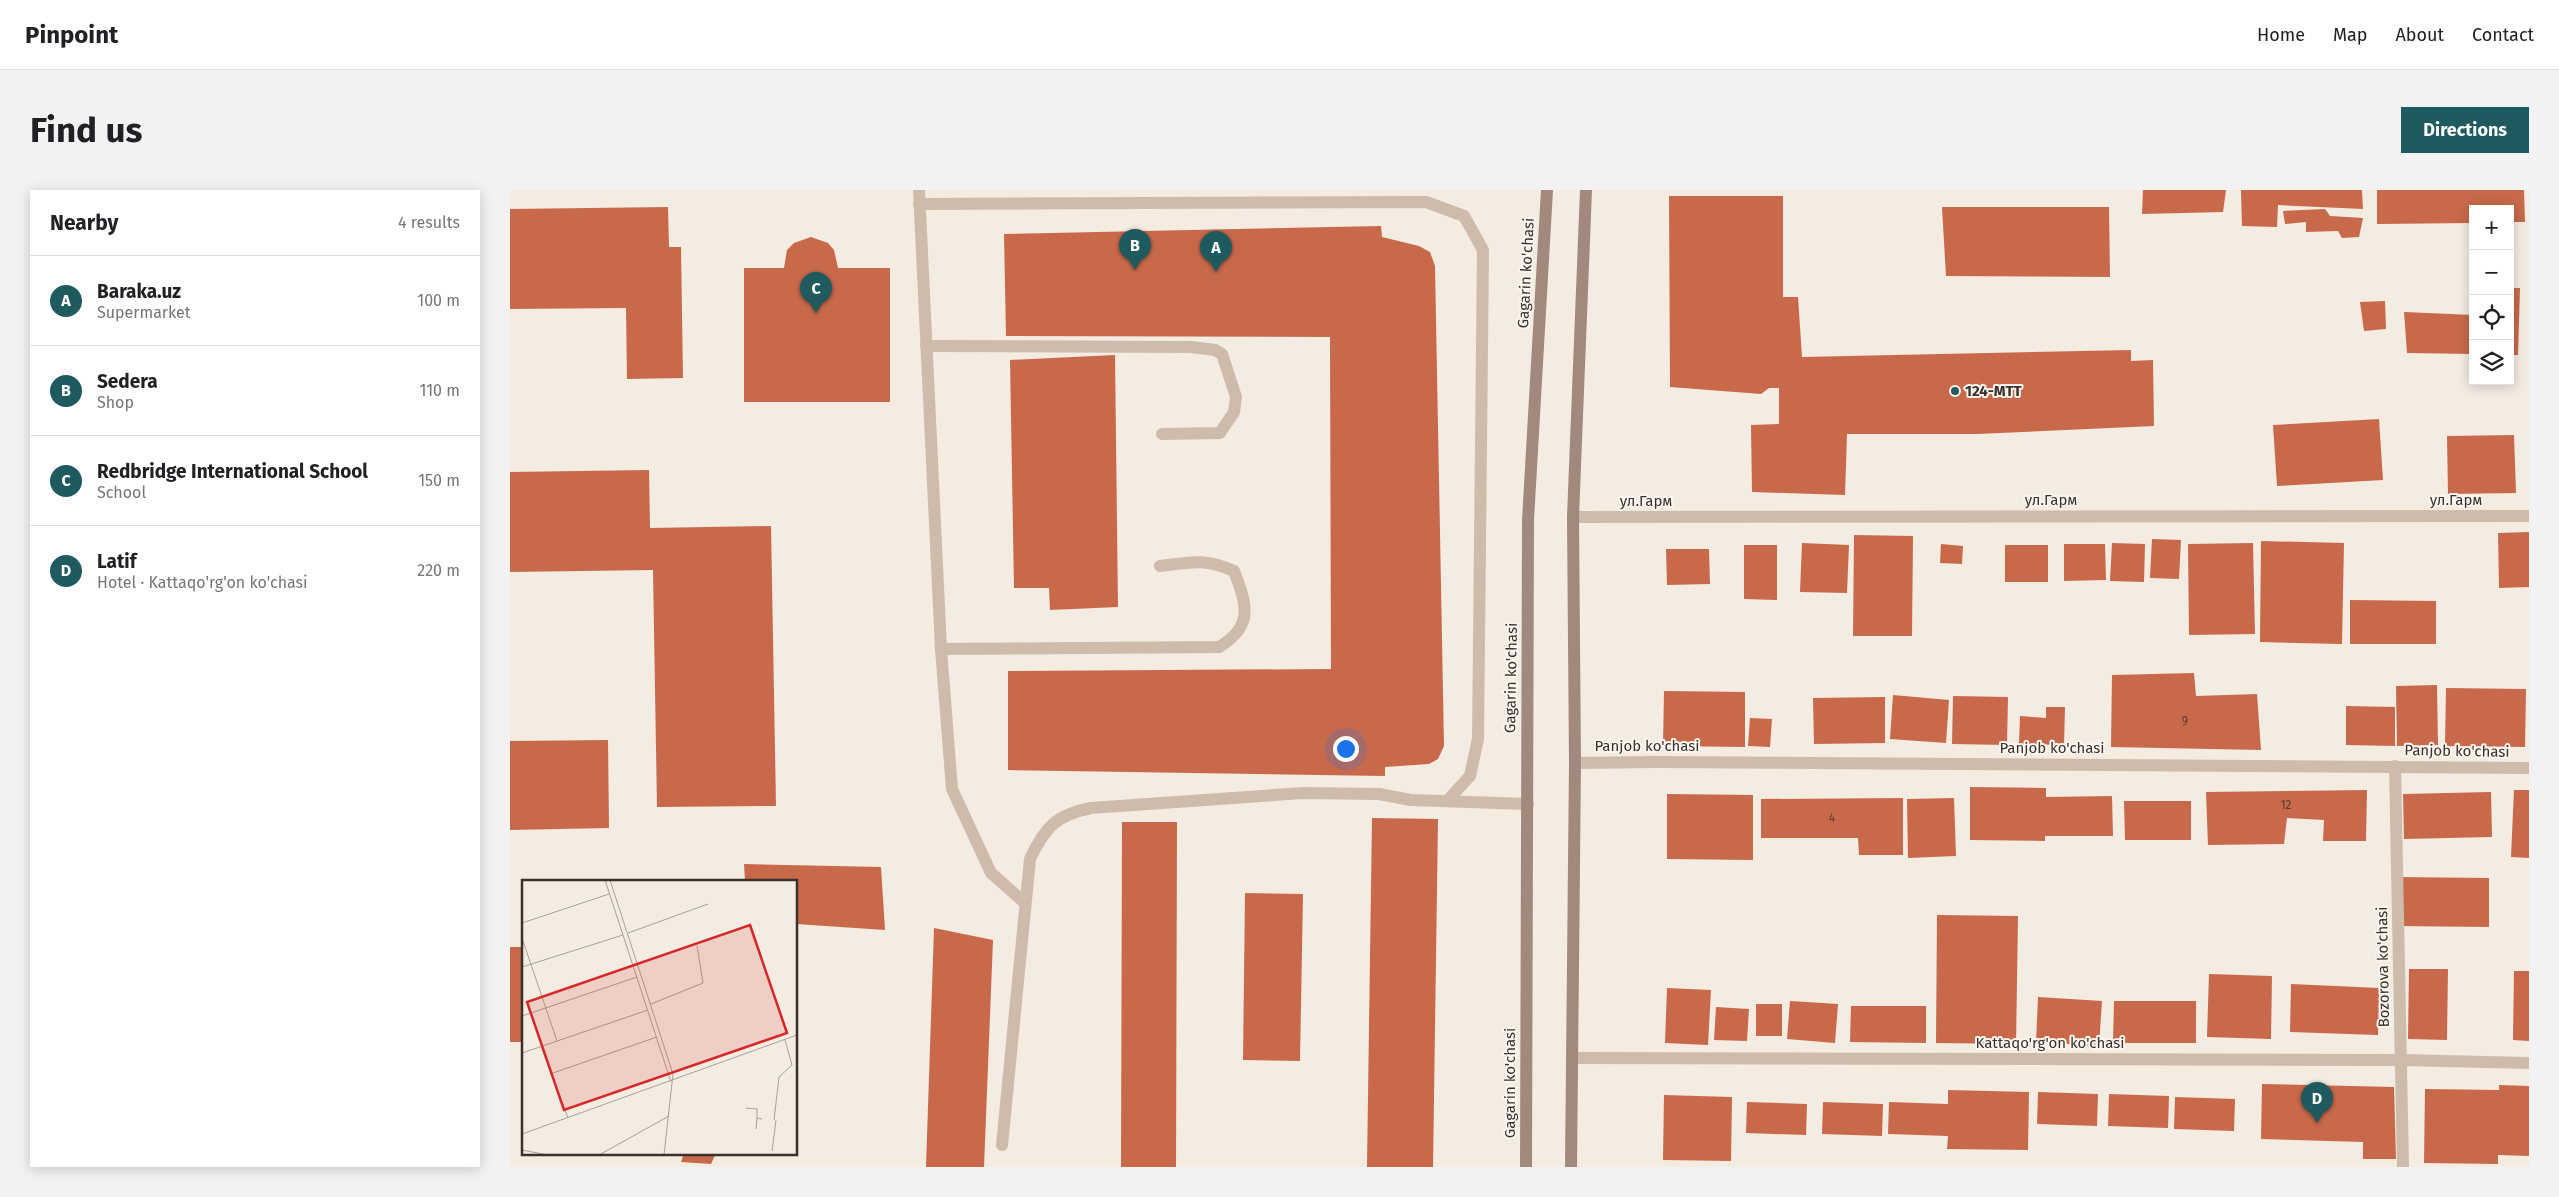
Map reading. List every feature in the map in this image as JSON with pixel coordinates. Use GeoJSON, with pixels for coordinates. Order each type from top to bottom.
{"type":"FeatureCollection","features":[{"type":"Feature","properties":{"kind":"main road","name":"Gagarin ko'chasi"},"geometry":{"type":"LineString","coordinates":[[1526,1167],[1528,520],[1547,190]]}},
{"type":"Feature","properties":{"kind":"main road"},"geometry":{"type":"LineString","coordinates":[[1571,1167],[1575,763],[1573,517],[1586,190]]}},
{"type":"Feature","properties":{"kind":"street"},"geometry":{"type":"LineString","coordinates":[[919,190],[941,649],[952,788],[992,873],[1025,903]]}},
{"type":"Feature","properties":{"kind":"street"},"geometry":{"type":"LineString","coordinates":[[919,204],[1426,202],[1464,216],[1483,250],[1478,739],[1470,776],[1448,800]]}},
{"type":"Feature","properties":{"kind":"street"},"geometry":{"type":"LineString","coordinates":[[926,346],[1191,347],[1215,350],[1222,354],[1236,397],[1234,412],[1220,433],[1162,434]]}},
{"type":"Feature","properties":{"kind":"street","name":"ул.Гарм"},"geometry":{"type":"LineString","coordinates":[[1573,517],[2529,516]]}},
{"type":"Feature","properties":{"kind":"street"},"geometry":{"type":"LineString","coordinates":[[941,649],[1218,647],[1234,638],[1245,621],[1243,595],[1234,571],[1215,563],[1194,562],[1160,566]]}},
{"type":"Feature","properties":{"kind":"street","name":"Panjob ko'chasi"},"geometry":{"type":"LineString","coordinates":[[1575,763],[2529,768]]}},
{"type":"Feature","properties":{"kind":"street","name":"Bozorova ko'chasi"},"geometry":{"type":"LineString","coordinates":[[2395,766],[2400,1060],[2404,1167]]}},
{"type":"Feature","properties":{"kind":"street"},"geometry":{"type":"LineString","coordinates":[[1002,1145],[1030,859],[1039,839],[1052,822],[1072,812],[1091,808],[1303,793],[1379,794],[1411,800],[1528,804]]}},
{"type":"Feature","properties":{"kind":"street","name":"Kattaqo'rg'on ko'chasi"},"geometry":{"type":"LineString","coordinates":[[1572,1058],[2400,1060],[2529,1063]]}},
{"type":"Feature","properties":{"kind":"building"},"geometry":{"type":"Polygon","coordinates":[[[2143,190],[2226,190],[2223,212],[2142,214],[2143,190]]]}},
{"type":"Feature","properties":{"kind":"building"},"geometry":{"type":"Polygon","coordinates":[[[2241,190],[2362,190],[2363,209],[2278,205],[2277,227],[2242,226],[2241,190]]]}},
{"type":"Feature","properties":{"kind":"building"},"geometry":{"type":"Polygon","coordinates":[[[2377,190],[2524,190],[2525,222],[2514,222],[2514,205],[2469,205],[2469,223],[2377,224],[2377,190]]]}},
{"type":"Feature","properties":{"kind":"building"},"geometry":{"type":"Polygon","coordinates":[[[1669,196],[1783,196],[1783,297],[1798,297],[1802,357],[2131,350],[2131,361],[2153,360],[2154,426],[1978,434],[1847,434],[1845,495],[1752,492],[1751,425],[1779,424],[1779,388],[1769,388],[1761,394],[1670,387],[1669,196]]]}},
{"type":"Feature","properties":{"kind":"building"},"geometry":{"type":"Polygon","coordinates":[[[668,207],[669,247],[681,247],[683,378],[627,379],[626,308],[510,309],[510,209],[668,207]]]}},
{"type":"Feature","properties":{"kind":"building"},"geometry":{"type":"Polygon","coordinates":[[[1942,207],[2109,207],[2110,277],[1946,276],[1942,207]]]}},
{"type":"Feature","properties":{"kind":"building"},"geometry":{"type":"Polygon","coordinates":[[[2325,209],[2330,216],[2363,218],[2359,237],[2342,238],[2338,231],[2306,232],[2306,222],[2285,224],[2283,211],[2325,209]]]}},
{"type":"Feature","properties":{"kind":"building"},"geometry":{"type":"Polygon","coordinates":[[[1381,226],[1382,237],[1419,246],[1430,252],[1435,266],[1444,746],[1438,759],[1429,764],[1385,767],[1385,776],[1008,770],[1008,671],[1331,669],[1330,337],[1006,336],[1004,234],[1381,226]]]}},
{"type":"Feature","properties":{"kind":"building"},"geometry":{"type":"Polygon","coordinates":[[[811,237],[828,243],[834,250],[838,268],[890,268],[890,402],[744,402],[744,268],[784,268],[787,250],[794,243],[811,237]]]}},
{"type":"Feature","properties":{"kind":"building"},"geometry":{"type":"Polygon","coordinates":[[[2514,288],[2520,288],[2518,355],[2514,355],[2514,288]]]}},
{"type":"Feature","properties":{"kind":"building"},"geometry":{"type":"Polygon","coordinates":[[[2385,301],[2386,329],[2364,331],[2360,302],[2385,301]]]}},
{"type":"Feature","properties":{"kind":"building"},"geometry":{"type":"Polygon","coordinates":[[[2404,312],[2469,315],[2469,354],[2407,353],[2404,312]]]}},
{"type":"Feature","properties":{"kind":"building"},"geometry":{"type":"Polygon","coordinates":[[[1115,355],[1118,607],[1050,610],[1049,588],[1014,588],[1010,360],[1115,355]]]}},
{"type":"Feature","properties":{"kind":"building"},"geometry":{"type":"Polygon","coordinates":[[[2379,419],[2383,480],[2277,486],[2273,425],[2379,419]]]}},
{"type":"Feature","properties":{"kind":"building"},"geometry":{"type":"Polygon","coordinates":[[[2514,435],[2516,493],[2448,494],[2447,436],[2514,435]]]}},
{"type":"Feature","properties":{"kind":"building"},"geometry":{"type":"Polygon","coordinates":[[[649,470],[650,528],[771,526],[776,806],[657,807],[653,570],[510,572],[510,472],[649,470]]]}},
{"type":"Feature","properties":{"kind":"building"},"geometry":{"type":"Polygon","coordinates":[[[2529,532],[2529,587],[2499,588],[2498,533],[2529,532]]]}},
{"type":"Feature","properties":{"kind":"building"},"geometry":{"type":"Polygon","coordinates":[[[1854,535],[1913,536],[1912,636],[1853,636],[1854,535]]]}},
{"type":"Feature","properties":{"kind":"building"},"geometry":{"type":"Polygon","coordinates":[[[2152,539],[2181,540],[2179,579],[2150,578],[2152,539]]]}},
{"type":"Feature","properties":{"kind":"building"},"geometry":{"type":"Polygon","coordinates":[[[2261,541],[2344,543],[2342,644],[2260,642],[2261,541]]]}},
{"type":"Feature","properties":{"kind":"building"},"geometry":{"type":"Polygon","coordinates":[[[1802,543],[1849,545],[1847,593],[1800,592],[1802,543]]]}},
{"type":"Feature","properties":{"kind":"building"},"geometry":{"type":"Polygon","coordinates":[[[2112,543],[2145,544],[2144,582],[2110,581],[2112,543]]]}},
{"type":"Feature","properties":{"kind":"building"},"geometry":{"type":"Polygon","coordinates":[[[2253,543],[2255,634],[2189,635],[2188,544],[2253,543]]]}},
{"type":"Feature","properties":{"kind":"building"},"geometry":{"type":"Polygon","coordinates":[[[1941,544],[1963,546],[1962,564],[1940,563],[1941,544]]]}},
{"type":"Feature","properties":{"kind":"building"},"geometry":{"type":"Polygon","coordinates":[[[2064,544],[2105,544],[2106,580],[2064,581],[2064,544]]]}},
{"type":"Feature","properties":{"kind":"building"},"geometry":{"type":"Polygon","coordinates":[[[1744,545],[1777,545],[1777,600],[1744,599],[1744,545]]]}},
{"type":"Feature","properties":{"kind":"building"},"geometry":{"type":"Polygon","coordinates":[[[2005,545],[2048,545],[2048,582],[2005,582],[2005,545]]]}},
{"type":"Feature","properties":{"kind":"building"},"geometry":{"type":"Polygon","coordinates":[[[1666,549],[1709,549],[1710,584],[1667,585],[1666,549]]]}},
{"type":"Feature","properties":{"kind":"building"},"geometry":{"type":"Polygon","coordinates":[[[2350,600],[2436,601],[2436,644],[2350,644],[2350,600]]]}},
{"type":"Feature","properties":{"kind":"building"},"geometry":{"type":"Polygon","coordinates":[[[2194,673],[2196,696],[2257,694],[2261,750],[2111,747],[2112,675],[2194,673]]]}},
{"type":"Feature","properties":{"kind":"building"},"geometry":{"type":"Polygon","coordinates":[[[2437,685],[2438,745],[2397,746],[2396,686],[2437,685]]]}},
{"type":"Feature","properties":{"kind":"building"},"geometry":{"type":"Polygon","coordinates":[[[2446,688],[2526,689],[2525,747],[2445,746],[2446,688]]]}},
{"type":"Feature","properties":{"kind":"building"},"geometry":{"type":"Polygon","coordinates":[[[1664,691],[1745,692],[1745,747],[1663,746],[1664,691]]]}},
{"type":"Feature","properties":{"kind":"building"},"geometry":{"type":"Polygon","coordinates":[[[1893,695],[1949,700],[1946,743],[1890,739],[1893,695]]]}},
{"type":"Feature","properties":{"kind":"building"},"geometry":{"type":"Polygon","coordinates":[[[1953,696],[2008,697],[2007,745],[1952,744],[1953,696]]]}},
{"type":"Feature","properties":{"kind":"building"},"geometry":{"type":"Polygon","coordinates":[[[1885,697],[1885,743],[1814,744],[1813,698],[1885,697]]]}},
{"type":"Feature","properties":{"kind":"building"},"geometry":{"type":"Polygon","coordinates":[[[2346,706],[2395,707],[2395,746],[2346,745],[2346,706]]]}},
{"type":"Feature","properties":{"kind":"building"},"geometry":{"type":"Polygon","coordinates":[[[2046,707],[2065,707],[2064,745],[2019,744],[2020,716],[2046,718],[2046,707]]]}},
{"type":"Feature","properties":{"kind":"building"},"geometry":{"type":"Polygon","coordinates":[[[1750,718],[1772,719],[1770,747],[1748,746],[1750,718]]]}},
{"type":"Feature","properties":{"kind":"building"},"geometry":{"type":"Polygon","coordinates":[[[608,740],[609,828],[510,830],[510,741],[608,740]]]}},
{"type":"Feature","properties":{"kind":"building"},"geometry":{"type":"Polygon","coordinates":[[[1970,787],[2046,788],[2046,797],[2112,796],[2113,836],[2045,836],[2045,841],[1970,840],[1970,787]]]}},
{"type":"Feature","properties":{"kind":"building"},"geometry":{"type":"Polygon","coordinates":[[[2367,790],[2366,841],[2323,841],[2324,820],[2287,818],[2284,844],[2208,845],[2206,792],[2367,790]]]}},
{"type":"Feature","properties":{"kind":"building"},"geometry":{"type":"Polygon","coordinates":[[[2514,790],[2529,790],[2529,858],[2511,857],[2514,790]]]}},
{"type":"Feature","properties":{"kind":"building"},"geometry":{"type":"Polygon","coordinates":[[[2491,792],[2492,837],[2404,839],[2403,794],[2491,792]]]}},
{"type":"Feature","properties":{"kind":"building"},"geometry":{"type":"Polygon","coordinates":[[[1667,794],[1753,795],[1753,860],[1667,859],[1667,794]]]}},
{"type":"Feature","properties":{"kind":"building"},"geometry":{"type":"Polygon","coordinates":[[[1903,798],[1903,855],[1859,855],[1858,838],[1761,838],[1761,799],[1903,798]]]}},
{"type":"Feature","properties":{"kind":"building"},"geometry":{"type":"Polygon","coordinates":[[[1954,798],[1956,856],[1908,858],[1907,799],[1954,798]]]}},
{"type":"Feature","properties":{"kind":"building"},"geometry":{"type":"Polygon","coordinates":[[[2124,801],[2191,801],[2191,840],[2125,840],[2124,801]]]}},
{"type":"Feature","properties":{"kind":"building"},"geometry":{"type":"Polygon","coordinates":[[[1372,818],[1438,819],[1433,1167],[1367,1167],[1372,818]]]}},
{"type":"Feature","properties":{"kind":"building"},"geometry":{"type":"Polygon","coordinates":[[[1122,822],[1177,822],[1176,1167],[1121,1167],[1122,822]]]}},
{"type":"Feature","properties":{"kind":"building"},"geometry":{"type":"Polygon","coordinates":[[[744,864],[881,867],[885,930],[798,924],[798,880],[745,880],[744,864]]]}},
{"type":"Feature","properties":{"kind":"building"},"geometry":{"type":"Polygon","coordinates":[[[2396,877],[2489,878],[2489,927],[2395,926],[2396,877]]]}},
{"type":"Feature","properties":{"kind":"building"},"geometry":{"type":"Polygon","coordinates":[[[1245,893],[1303,894],[1300,1061],[1243,1060],[1245,893]]]}},
{"type":"Feature","properties":{"kind":"building"},"geometry":{"type":"Polygon","coordinates":[[[1937,915],[2018,916],[2016,1044],[1936,1043],[1937,915]]]}},
{"type":"Feature","properties":{"kind":"building"},"geometry":{"type":"Polygon","coordinates":[[[934,928],[993,940],[984,1167],[926,1167],[934,928]]]}},
{"type":"Feature","properties":{"kind":"building"},"geometry":{"type":"Polygon","coordinates":[[[510,947],[522,947],[522,1042],[510,1042],[510,947]]]}},
{"type":"Feature","properties":{"kind":"building"},"geometry":{"type":"Polygon","coordinates":[[[2409,969],[2448,969],[2447,1040],[2408,1039],[2409,969]]]}},
{"type":"Feature","properties":{"kind":"building"},"geometry":{"type":"Polygon","coordinates":[[[2514,971],[2529,971],[2529,1041],[2513,1040],[2514,971]]]}},
{"type":"Feature","properties":{"kind":"building"},"geometry":{"type":"Polygon","coordinates":[[[2209,974],[2272,976],[2271,1039],[2207,1037],[2209,974]]]}},
{"type":"Feature","properties":{"kind":"building"},"geometry":{"type":"Polygon","coordinates":[[[2291,984],[2379,988],[2378,1035],[2290,1032],[2291,984]]]}},
{"type":"Feature","properties":{"kind":"building"},"geometry":{"type":"Polygon","coordinates":[[[1667,988],[1711,990],[1708,1045],[1665,1043],[1667,988]]]}},
{"type":"Feature","properties":{"kind":"building"},"geometry":{"type":"Polygon","coordinates":[[[2038,997],[2102,1001],[2099,1046],[2036,1042],[2038,997]]]}},
{"type":"Feature","properties":{"kind":"building"},"geometry":{"type":"Polygon","coordinates":[[[1790,1001],[1838,1004],[1835,1043],[1787,1039],[1790,1001]]]}},
{"type":"Feature","properties":{"kind":"building"},"geometry":{"type":"Polygon","coordinates":[[[2114,1001],[2196,1001],[2196,1043],[2113,1043],[2114,1001]]]}},
{"type":"Feature","properties":{"kind":"building"},"geometry":{"type":"Polygon","coordinates":[[[1756,1004],[1782,1004],[1782,1036],[1756,1036],[1756,1004]]]}},
{"type":"Feature","properties":{"kind":"building"},"geometry":{"type":"Polygon","coordinates":[[[1851,1006],[1926,1006],[1926,1043],[1850,1042],[1851,1006]]]}},
{"type":"Feature","properties":{"kind":"building"},"geometry":{"type":"Polygon","coordinates":[[[1716,1007],[1749,1009],[1747,1041],[1714,1040],[1716,1007]]]}},
{"type":"Feature","properties":{"kind":"building"},"geometry":{"type":"Polygon","coordinates":[[[2262,1084],[2394,1087],[2396,1159],[2363,1159],[2363,1142],[2261,1139],[2262,1084]]]}},
{"type":"Feature","properties":{"kind":"building"},"geometry":{"type":"Polygon","coordinates":[[[2499,1085],[2529,1086],[2529,1156],[2498,1155],[2498,1164],[2424,1163],[2425,1089],[2499,1090],[2499,1085]]]}},
{"type":"Feature","properties":{"kind":"building"},"geometry":{"type":"Polygon","coordinates":[[[1948,1090],[2029,1092],[2028,1150],[1947,1149],[1948,1136],[1888,1134],[1889,1102],[1948,1104],[1948,1090]]]}},
{"type":"Feature","properties":{"kind":"building"},"geometry":{"type":"Polygon","coordinates":[[[2038,1092],[2098,1094],[2097,1126],[2037,1124],[2038,1092]]]}},
{"type":"Feature","properties":{"kind":"building"},"geometry":{"type":"Polygon","coordinates":[[[2109,1094],[2169,1096],[2168,1128],[2108,1126],[2109,1094]]]}},
{"type":"Feature","properties":{"kind":"building"},"geometry":{"type":"Polygon","coordinates":[[[1664,1095],[1732,1097],[1731,1161],[1663,1160],[1664,1095]]]}},
{"type":"Feature","properties":{"kind":"building"},"geometry":{"type":"Polygon","coordinates":[[[2175,1097],[2235,1099],[2234,1131],[2174,1129],[2175,1097]]]}},
{"type":"Feature","properties":{"kind":"building"},"geometry":{"type":"Polygon","coordinates":[[[1747,1102],[1807,1104],[1806,1135],[1746,1133],[1747,1102]]]}},
{"type":"Feature","properties":{"kind":"building"},"geometry":{"type":"Polygon","coordinates":[[[1823,1102],[1883,1104],[1882,1136],[1822,1134],[1823,1102]]]}},
{"type":"Feature","properties":{"kind":"building"},"geometry":{"type":"Polygon","coordinates":[[[684,1154],[716,1154],[711,1164],[681,1162],[684,1154]]]}},
{"type":"Feature","properties":{"kind":"place","name":"Sedera"},"geometry":{"type":"Point","coordinates":[1135,270]}},
{"type":"Feature","properties":{"kind":"place","name":"Baraka.uz"},"geometry":{"type":"Point","coordinates":[1216,272]}},
{"type":"Feature","properties":{"kind":"place","name":"Redbridge International School"},"geometry":{"type":"Point","coordinates":[816,313]}},
{"type":"Feature","properties":{"kind":"place","name":"124-MTT"},"geometry":{"type":"Point","coordinates":[1955,391]}},
{"type":"Feature","properties":{"kind":"place","name":"Latif"},"geometry":{"type":"Point","coordinates":[2317,1123]}}]}
